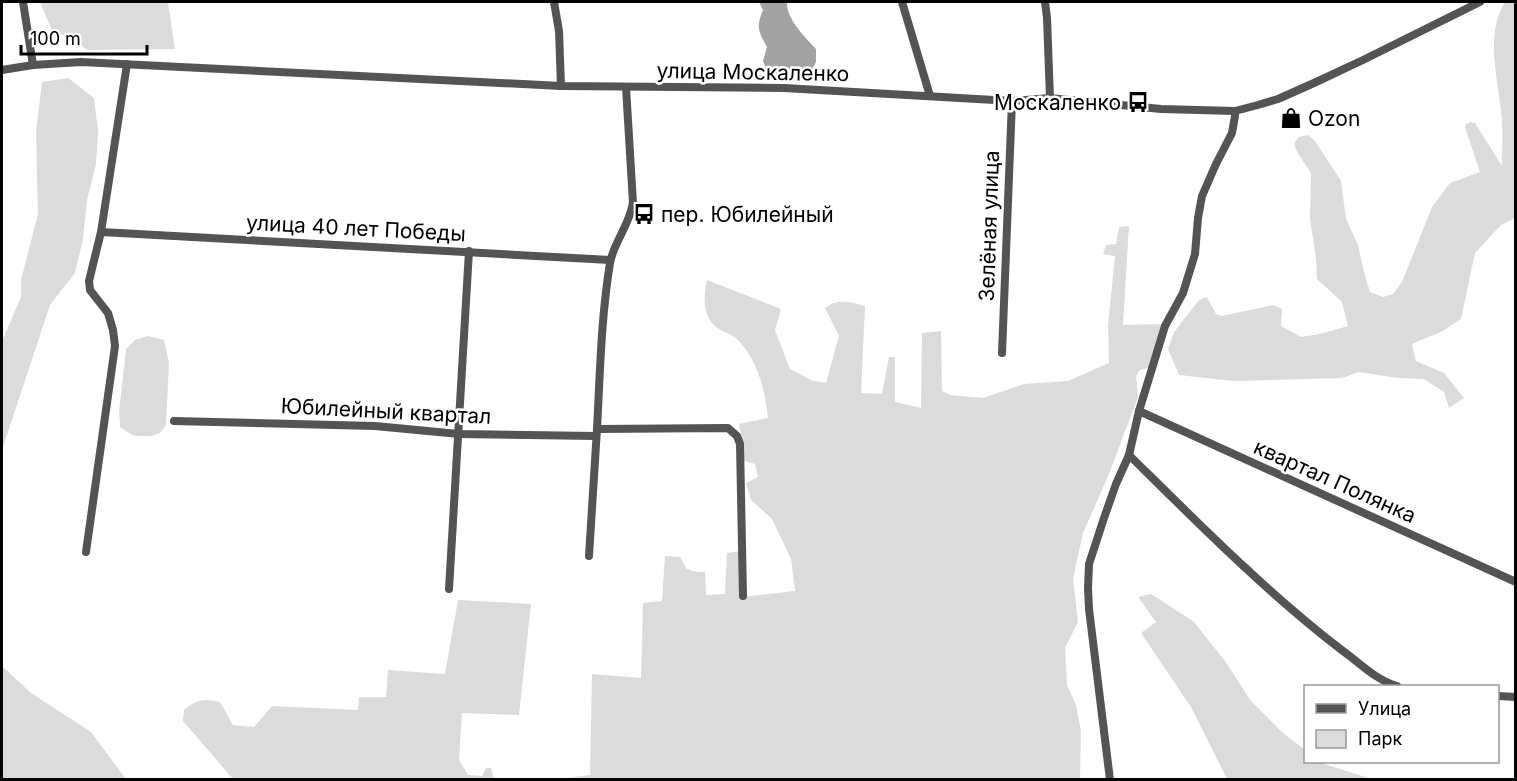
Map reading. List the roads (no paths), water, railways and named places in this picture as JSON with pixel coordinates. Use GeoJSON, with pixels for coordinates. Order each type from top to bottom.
{"type":"FeatureCollection","features":[{"type":"Feature","properties":{"kind":"street"},"geometry":{"type":"LineString","coordinates":[[23,2],[33,65]]}},
{"type":"Feature","properties":{"kind":"street"},"geometry":{"type":"LineString","coordinates":[[554,2],[559,31],[561,86]]}},
{"type":"Feature","properties":{"kind":"street"},"geometry":{"type":"LineString","coordinates":[[902,2],[930,96]]}},
{"type":"Feature","properties":{"kind":"street"},"geometry":{"type":"LineString","coordinates":[[1045,2],[1050,98]]}},
{"type":"Feature","properties":{"kind":"street","name":"улица Москаленко"},"geometry":{"type":"LineString","coordinates":[[2,70],[33,65],[81,62],[561,86],[784,88],[1012,101],[1050,98],[1161,109],[1235,111],[1278,99],[1314,83],[1480,2]]}},
{"type":"Feature","properties":{"kind":"street"},"geometry":{"type":"LineString","coordinates":[[86,552],[116,346],[108,313],[90,290],[89,281],[100,232],[126,64]]}},
{"type":"Feature","properties":{"kind":"street"},"geometry":{"type":"LineString","coordinates":[[589,556],[602,327],[610,260],[631,214],[633,204],[626,87]]}},
{"type":"Feature","properties":{"kind":"street","name":"Зелёная улица"},"geometry":{"type":"LineString","coordinates":[[1002,353],[1012,101]]}},
{"type":"Feature","properties":{"kind":"street"},"geometry":{"type":"LineString","coordinates":[[1110,780],[1089,609],[1089,564],[1116,484],[1129,455],[1139,411],[1165,326],[1183,293],[1195,254],[1202,196],[1215,164],[1232,134],[1235,111]]}},
{"type":"Feature","properties":{"kind":"street","name":"улица 40 лет Победы"},"geometry":{"type":"LineString","coordinates":[[100,232],[610,260]]}},
{"type":"Feature","properties":{"kind":"street"},"geometry":{"type":"LineString","coordinates":[[449,589],[469,251]]}},
{"type":"Feature","properties":{"kind":"street","name":"квартал Полянка"},"geometry":{"type":"LineString","coordinates":[[1139,411],[1515,582]]}},
{"type":"Feature","properties":{"kind":"street","name":"Юбилейный квартал"},"geometry":{"type":"LineString","coordinates":[[174,421],[375,426],[459,434],[596,433],[728,428],[733,431],[740,444],[743,596]]}},
{"type":"Feature","properties":{"kind":"street"},"geometry":{"type":"LineString","coordinates":[[1129,455],[1195,520],[1287,604],[1374,675],[1391,685]]}},
{"type":"Feature","properties":{"kind":"street"},"geometry":{"type":"LineString","coordinates":[[1499,696],[1515,697]]}},
{"type":"Feature","properties":{"kind":"place","name":"Москаленко"},"geometry":{"type":"Point","coordinates":[1138,102]}},
{"type":"Feature","properties":{"kind":"place","name":"Ozon"},"geometry":{"type":"Point","coordinates":[1291,118]}},
{"type":"Feature","properties":{"kind":"place","name":"пер. Юбилейный"},"geometry":{"type":"Point","coordinates":[644,214]}}]}
